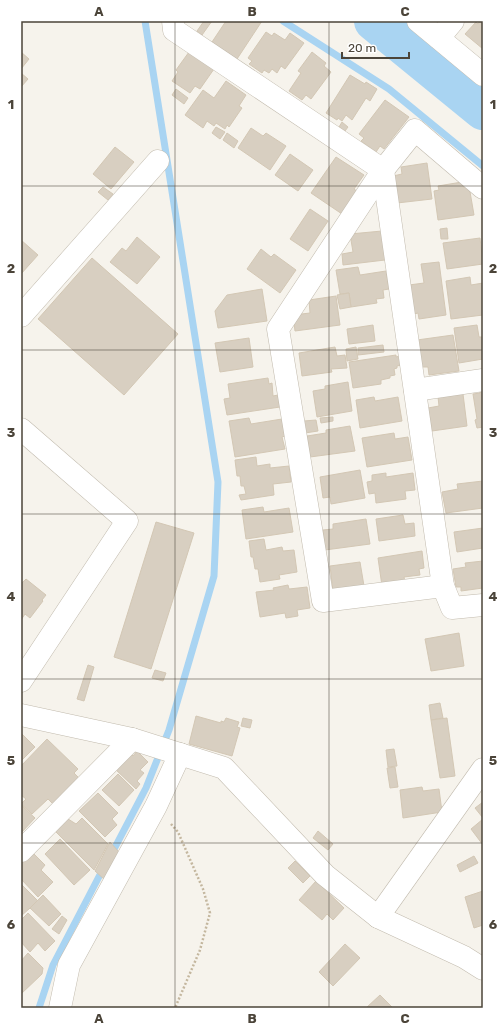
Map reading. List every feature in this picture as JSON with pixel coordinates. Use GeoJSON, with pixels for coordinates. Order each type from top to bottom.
{"type":"FeatureCollection","features":[{"type":"Feature","properties":{"kind":"street"},"geometry":{"type":"LineString","coordinates":[[173,21],[174,30],[383,170],[443,586],[452,608],[483,605]]}},
{"type":"Feature","properties":{"kind":"street"},"geometry":{"type":"LineString","coordinates":[[418,21],[483,75]]}},
{"type":"Feature","properties":{"kind":"street"},"geometry":{"type":"LineString","coordinates":[[439,38],[453,21]]}},
{"type":"Feature","properties":{"kind":"street"},"geometry":{"type":"LineString","coordinates":[[443,586],[322,601],[278,328],[383,170],[414,130],[483,188]]}},
{"type":"Feature","properties":{"kind":"street"},"geometry":{"type":"LineString","coordinates":[[21,316],[158,161]]}},
{"type":"Feature","properties":{"kind":"street"},"geometry":{"type":"LineString","coordinates":[[415,390],[483,380]]}},
{"type":"Feature","properties":{"kind":"street"},"geometry":{"type":"LineString","coordinates":[[21,429],[127,521],[21,681]]}},
{"type":"Feature","properties":{"kind":"street"},"geometry":{"type":"LineString","coordinates":[[21,715],[132,739],[224,768],[325,875],[378,917],[464,957],[483,969]]}},
{"type":"Feature","properties":{"kind":"street"},"geometry":{"type":"LineString","coordinates":[[21,851],[132,739]]}},
{"type":"Feature","properties":{"kind":"street"},"geometry":{"type":"LineString","coordinates":[[60,1008],[68,965],[156,806],[180,754]]}},
{"type":"Feature","properties":{"kind":"street"},"geometry":{"type":"LineString","coordinates":[[378,917],[483,768]]}},
{"type":"Feature","properties":{"kind":"path"},"geometry":{"type":"LineString","coordinates":[[156,806],[178,832],[203,889],[210,913],[200,950],[175,1008]]}},
{"type":"Feature","properties":{"kind":"building"},"geometry":{"type":"Polygon","coordinates":[[[204,21],[212,21],[202,35],[197,31],[204,21]]]}},
{"type":"Feature","properties":{"kind":"building"},"geometry":{"type":"Polygon","coordinates":[[[226,21],[262,21],[237,59],[212,42],[226,21]]]}},
{"type":"Feature","properties":{"kind":"building"},"geometry":{"type":"Polygon","coordinates":[[[480,21],[483,21],[483,49],[465,34],[476,22],[478,24],[480,21]]]}},
{"type":"Feature","properties":{"kind":"building"},"geometry":{"type":"Polygon","coordinates":[[[266,32],[272,36],[274,33],[285,40],[290,33],[304,43],[285,69],[281,66],[277,73],[272,69],[269,73],[264,70],[262,73],[249,64],[252,61],[248,58],[266,32]]]}},
{"type":"Feature","properties":{"kind":"building"},"geometry":{"type":"Polygon","coordinates":[[[21,52],[29,59],[21,69],[21,52]]]}},
{"type":"Feature","properties":{"kind":"building"},"geometry":{"type":"Polygon","coordinates":[[[189,52],[214,69],[200,89],[195,86],[190,93],[172,81],[178,72],[176,70],[189,52]]]}},
{"type":"Feature","properties":{"kind":"building"},"geometry":{"type":"Polygon","coordinates":[[[312,52],[326,63],[324,66],[331,72],[311,99],[306,95],[302,100],[289,91],[301,73],[298,71],[312,52]]]}},
{"type":"Feature","properties":{"kind":"building"},"geometry":{"type":"Polygon","coordinates":[[[21,73],[28,79],[21,87],[21,73]]]}},
{"type":"Feature","properties":{"kind":"building"},"geometry":{"type":"Polygon","coordinates":[[[350,75],[377,89],[370,101],[366,98],[352,120],[346,115],[342,121],[338,118],[337,120],[326,113],[350,75]]]}},
{"type":"Feature","properties":{"kind":"building"},"geometry":{"type":"Polygon","coordinates":[[[226,81],[246,95],[239,106],[242,108],[229,127],[227,125],[225,129],[216,123],[214,126],[207,121],[203,128],[185,115],[203,90],[214,98],[226,81]]]}},
{"type":"Feature","properties":{"kind":"building"},"geometry":{"type":"Polygon","coordinates":[[[176,89],[188,98],[184,104],[172,95],[176,89]]]}},
{"type":"Feature","properties":{"kind":"building"},"geometry":{"type":"Polygon","coordinates":[[[385,100],[409,117],[384,149],[380,146],[376,152],[361,141],[364,138],[359,134],[385,100]]]}},
{"type":"Feature","properties":{"kind":"building"},"geometry":{"type":"Polygon","coordinates":[[[342,122],[348,127],[345,131],[339,127],[342,122]]]}},
{"type":"Feature","properties":{"kind":"building"},"geometry":{"type":"Polygon","coordinates":[[[216,127],[225,132],[220,139],[212,133],[216,127]]]}},
{"type":"Feature","properties":{"kind":"building"},"geometry":{"type":"Polygon","coordinates":[[[251,128],[263,136],[266,133],[286,146],[270,170],[238,148],[251,128]]]}},
{"type":"Feature","properties":{"kind":"building"},"geometry":{"type":"Polygon","coordinates":[[[227,133],[238,141],[234,148],[223,140],[227,133]]]}},
{"type":"Feature","properties":{"kind":"building"},"geometry":{"type":"Polygon","coordinates":[[[115,147],[134,162],[111,189],[93,174],[115,147]]]}},
{"type":"Feature","properties":{"kind":"building"},"geometry":{"type":"Polygon","coordinates":[[[290,154],[313,170],[298,191],[275,175],[290,154]]]}},
{"type":"Feature","properties":{"kind":"building"},"geometry":{"type":"Polygon","coordinates":[[[336,157],[364,175],[354,189],[358,192],[342,214],[311,193],[336,157]]]}},
{"type":"Feature","properties":{"kind":"building"},"geometry":{"type":"Polygon","coordinates":[[[427,163],[432,199],[397,203],[393,176],[402,174],[401,167],[427,163]]]}},
{"type":"Feature","properties":{"kind":"building"},"geometry":{"type":"Polygon","coordinates":[[[462,182],[463,187],[469,186],[474,215],[438,220],[434,191],[439,190],[438,186],[462,182]]]}},
{"type":"Feature","properties":{"kind":"building"},"geometry":{"type":"Polygon","coordinates":[[[103,187],[113,194],[108,200],[98,192],[103,187]]]}},
{"type":"Feature","properties":{"kind":"building"},"geometry":{"type":"Polygon","coordinates":[[[310,209],[328,221],[308,251],[290,239],[310,209]]]}},
{"type":"Feature","properties":{"kind":"building"},"geometry":{"type":"Polygon","coordinates":[[[447,228],[448,239],[441,239],[440,229],[447,228]]]}},
{"type":"Feature","properties":{"kind":"building"},"geometry":{"type":"Polygon","coordinates":[[[382,231],[385,260],[343,265],[342,254],[353,252],[350,234],[382,231]]]}},
{"type":"Feature","properties":{"kind":"building"},"geometry":{"type":"Polygon","coordinates":[[[137,237],[160,257],[137,284],[110,262],[122,248],[126,251],[137,237]]]}},
{"type":"Feature","properties":{"kind":"building"},"geometry":{"type":"Polygon","coordinates":[[[480,238],[483,264],[447,269],[443,243],[480,238]]]}},
{"type":"Feature","properties":{"kind":"building"},"geometry":{"type":"Polygon","coordinates":[[[21,240],[38,255],[21,274],[21,240]]]}},
{"type":"Feature","properties":{"kind":"building"},"geometry":{"type":"Polygon","coordinates":[[[261,249],[271,257],[274,254],[296,270],[280,293],[247,269],[261,249]]]}},
{"type":"Feature","properties":{"kind":"building"},"geometry":{"type":"Polygon","coordinates":[[[92,258],[178,334],[124,395],[38,319],[92,258]]]}},
{"type":"Feature","properties":{"kind":"building"},"geometry":{"type":"Polygon","coordinates":[[[439,262],[446,315],[419,319],[418,313],[414,314],[409,285],[424,283],[421,264],[439,262]]]}},
{"type":"Feature","properties":{"kind":"building"},"geometry":{"type":"Polygon","coordinates":[[[358,267],[360,275],[386,271],[389,289],[383,290],[384,298],[376,299],[377,303],[351,307],[349,293],[340,294],[336,270],[358,267]]]}},
{"type":"Feature","properties":{"kind":"building"},"geometry":{"type":"Polygon","coordinates":[[[470,277],[471,285],[483,283],[483,315],[451,319],[446,281],[470,277]]]}},
{"type":"Feature","properties":{"kind":"building"},"geometry":{"type":"Polygon","coordinates":[[[262,289],[267,321],[218,328],[215,311],[227,295],[262,289]]]}},
{"type":"Feature","properties":{"kind":"building"},"geometry":{"type":"Polygon","coordinates":[[[349,293],[351,307],[340,309],[337,295],[349,293]]]}},
{"type":"Feature","properties":{"kind":"building"},"geometry":{"type":"Polygon","coordinates":[[[336,296],[340,325],[295,331],[293,315],[310,313],[309,300],[336,296]]]}},
{"type":"Feature","properties":{"kind":"building"},"geometry":{"type":"Polygon","coordinates":[[[373,325],[375,341],[349,344],[347,329],[373,325]]]}},
{"type":"Feature","properties":{"kind":"building"},"geometry":{"type":"Polygon","coordinates":[[[477,325],[479,337],[483,337],[483,359],[459,363],[454,328],[477,325]]]}},
{"type":"Feature","properties":{"kind":"building"},"geometry":{"type":"Polygon","coordinates":[[[453,335],[459,371],[429,375],[428,367],[421,367],[417,340],[453,335]]]}},
{"type":"Feature","properties":{"kind":"building"},"geometry":{"type":"Polygon","coordinates":[[[249,338],[253,367],[220,372],[215,343],[249,338]]]}},
{"type":"Feature","properties":{"kind":"building"},"geometry":{"type":"Polygon","coordinates":[[[383,345],[384,352],[358,355],[358,348],[383,345]]]}},
{"type":"Feature","properties":{"kind":"building"},"geometry":{"type":"Polygon","coordinates":[[[335,347],[337,356],[345,355],[347,368],[331,369],[332,372],[302,376],[299,353],[335,347]]]}},
{"type":"Feature","properties":{"kind":"building"},"geometry":{"type":"Polygon","coordinates":[[[356,347],[358,359],[347,361],[346,349],[356,347]]]}},
{"type":"Feature","properties":{"kind":"building"},"geometry":{"type":"Polygon","coordinates":[[[396,355],[396,357],[400,356],[401,365],[394,369],[395,375],[381,380],[381,384],[353,388],[349,362],[396,355]]]}},
{"type":"Feature","properties":{"kind":"building"},"geometry":{"type":"Polygon","coordinates":[[[268,378],[269,384],[272,383],[273,396],[278,395],[280,407],[227,415],[224,399],[230,398],[228,384],[268,378]]]}},
{"type":"Feature","properties":{"kind":"building"},"geometry":{"type":"Polygon","coordinates":[[[348,382],[352,411],[317,417],[313,391],[325,389],[325,386],[348,382]]]}},
{"type":"Feature","properties":{"kind":"building"},"geometry":{"type":"Polygon","coordinates":[[[480,390],[483,390],[483,427],[477,428],[473,394],[480,393],[480,390]]]}},
{"type":"Feature","properties":{"kind":"building"},"geometry":{"type":"Polygon","coordinates":[[[463,394],[467,426],[432,431],[428,408],[439,406],[438,397],[463,394]]]}},
{"type":"Feature","properties":{"kind":"building"},"geometry":{"type":"Polygon","coordinates":[[[374,397],[375,401],[398,397],[402,421],[360,428],[356,400],[374,397]]]}},
{"type":"Feature","properties":{"kind":"building"},"geometry":{"type":"Polygon","coordinates":[[[333,417],[333,421],[321,423],[320,418],[333,417]]]}},
{"type":"Feature","properties":{"kind":"building"},"geometry":{"type":"Polygon","coordinates":[[[249,418],[251,424],[282,419],[285,436],[282,437],[285,449],[235,457],[229,421],[249,418]]]}},
{"type":"Feature","properties":{"kind":"building"},"geometry":{"type":"Polygon","coordinates":[[[316,420],[318,431],[305,433],[304,421],[316,420]]]}},
{"type":"Feature","properties":{"kind":"building"},"geometry":{"type":"Polygon","coordinates":[[[350,426],[355,451],[310,457],[307,436],[326,433],[326,430],[350,426]]]}},
{"type":"Feature","properties":{"kind":"building"},"geometry":{"type":"Polygon","coordinates":[[[394,433],[395,439],[408,437],[412,460],[367,467],[362,438],[394,433]]]}},
{"type":"Feature","properties":{"kind":"building"},"geometry":{"type":"Polygon","coordinates":[[[256,457],[257,466],[270,464],[270,468],[289,466],[291,482],[273,484],[274,495],[241,500],[239,495],[246,494],[244,486],[241,486],[240,476],[237,476],[235,460],[256,457]]]}},
{"type":"Feature","properties":{"kind":"building"},"geometry":{"type":"Polygon","coordinates":[[[360,470],[365,498],[331,504],[330,497],[323,498],[320,477],[360,470]]]}},
{"type":"Feature","properties":{"kind":"building"},"geometry":{"type":"Polygon","coordinates":[[[386,473],[386,477],[413,473],[415,490],[405,491],[406,499],[376,503],[375,493],[369,494],[367,482],[372,481],[372,475],[386,473]]]}},
{"type":"Feature","properties":{"kind":"building"},"geometry":{"type":"Polygon","coordinates":[[[483,481],[483,508],[446,513],[442,492],[458,489],[457,484],[483,481]]]}},
{"type":"Feature","properties":{"kind":"building"},"geometry":{"type":"Polygon","coordinates":[[[263,507],[264,512],[289,508],[293,532],[246,539],[242,510],[263,507]]]}},
{"type":"Feature","properties":{"kind":"building"},"geometry":{"type":"Polygon","coordinates":[[[403,515],[405,524],[414,523],[415,536],[379,541],[376,519],[403,515]]]}},
{"type":"Feature","properties":{"kind":"building"},"geometry":{"type":"Polygon","coordinates":[[[366,519],[370,544],[325,550],[323,530],[333,529],[333,524],[366,519]]]}},
{"type":"Feature","properties":{"kind":"building"},"geometry":{"type":"Polygon","coordinates":[[[156,522],[194,533],[151,669],[114,657],[156,522]]]}},
{"type":"Feature","properties":{"kind":"building"},"geometry":{"type":"Polygon","coordinates":[[[483,528],[483,548],[457,552],[454,532],[483,528]]]}},
{"type":"Feature","properties":{"kind":"building"},"geometry":{"type":"Polygon","coordinates":[[[264,539],[266,550],[282,547],[283,551],[294,550],[297,572],[279,575],[280,579],[260,582],[258,569],[255,569],[253,557],[251,557],[249,541],[264,539]]]}},
{"type":"Feature","properties":{"kind":"building"},"geometry":{"type":"Polygon","coordinates":[[[422,551],[424,568],[419,569],[420,575],[404,577],[405,582],[382,586],[378,558],[422,551]]]}},
{"type":"Feature","properties":{"kind":"building"},"geometry":{"type":"Polygon","coordinates":[[[483,561],[483,588],[461,591],[461,587],[456,587],[453,569],[466,567],[465,563],[483,561]]]}},
{"type":"Feature","properties":{"kind":"building"},"geometry":{"type":"Polygon","coordinates":[[[360,562],[364,586],[333,591],[330,566],[360,562]]]}},
{"type":"Feature","properties":{"kind":"building"},"geometry":{"type":"Polygon","coordinates":[[[26,579],[46,595],[30,618],[25,614],[21,620],[21,584],[26,579]]]}},
{"type":"Feature","properties":{"kind":"building"},"geometry":{"type":"Polygon","coordinates":[[[288,585],[289,589],[307,587],[310,608],[297,610],[298,616],[286,618],[285,613],[260,617],[256,592],[274,590],[273,588],[288,585]]]}},
{"type":"Feature","properties":{"kind":"building"},"geometry":{"type":"Polygon","coordinates":[[[459,633],[464,666],[431,671],[425,639],[459,633]]]}},
{"type":"Feature","properties":{"kind":"building"},"geometry":{"type":"Polygon","coordinates":[[[88,665],[94,667],[84,701],[77,699],[88,665]]]}},
{"type":"Feature","properties":{"kind":"building"},"geometry":{"type":"Polygon","coordinates":[[[155,670],[166,673],[163,681],[152,678],[155,670]]]}},
{"type":"Feature","properties":{"kind":"building"},"geometry":{"type":"Polygon","coordinates":[[[440,703],[443,718],[431,720],[429,705],[440,703]]]}},
{"type":"Feature","properties":{"kind":"building"},"geometry":{"type":"Polygon","coordinates":[[[196,716],[221,723],[221,721],[224,722],[226,718],[239,722],[237,727],[240,728],[232,756],[189,744],[196,716]]]}},
{"type":"Feature","properties":{"kind":"building"},"geometry":{"type":"Polygon","coordinates":[[[243,718],[252,720],[250,728],[241,726],[243,718]]]}},
{"type":"Feature","properties":{"kind":"building"},"geometry":{"type":"Polygon","coordinates":[[[447,718],[455,776],[440,778],[431,720],[447,718]]]}},
{"type":"Feature","properties":{"kind":"building"},"geometry":{"type":"Polygon","coordinates":[[[21,733],[35,747],[21,761],[21,733]]]}},
{"type":"Feature","properties":{"kind":"building"},"geometry":{"type":"Polygon","coordinates":[[[47,739],[78,769],[74,773],[81,780],[55,806],[48,799],[32,814],[21,804],[26,799],[21,795],[21,766],[47,739]]]}},
{"type":"Feature","properties":{"kind":"building"},"geometry":{"type":"Polygon","coordinates":[[[394,749],[397,766],[388,767],[386,750],[394,749]]]}},
{"type":"Feature","properties":{"kind":"building"},"geometry":{"type":"Polygon","coordinates":[[[137,751],[148,762],[140,770],[144,773],[137,781],[140,784],[136,789],[114,768],[129,752],[133,756],[137,751]]]}},
{"type":"Feature","properties":{"kind":"building"},"geometry":{"type":"Polygon","coordinates":[[[395,767],[398,787],[390,788],[387,768],[395,767]]]}},
{"type":"Feature","properties":{"kind":"building"},"geometry":{"type":"Polygon","coordinates":[[[118,774],[134,790],[119,806],[102,790],[118,774]]]}},
{"type":"Feature","properties":{"kind":"building"},"geometry":{"type":"Polygon","coordinates":[[[422,787],[423,791],[439,789],[442,812],[403,818],[400,790],[422,787]]]}},
{"type":"Feature","properties":{"kind":"building"},"geometry":{"type":"Polygon","coordinates":[[[98,793],[118,813],[112,819],[117,825],[105,837],[79,811],[98,793]]]}},
{"type":"Feature","properties":{"kind":"building"},"geometry":{"type":"Polygon","coordinates":[[[483,802],[483,818],[475,808],[483,802]]]}},
{"type":"Feature","properties":{"kind":"building"},"geometry":{"type":"Polygon","coordinates":[[[21,805],[35,818],[21,833],[21,805]]]}},
{"type":"Feature","properties":{"kind":"building"},"geometry":{"type":"Polygon","coordinates":[[[65,817],[76,824],[82,818],[108,844],[94,870],[53,829],[65,817]]]}},
{"type":"Feature","properties":{"kind":"building"},"geometry":{"type":"Polygon","coordinates":[[[483,819],[483,845],[471,829],[483,819]]]}},
{"type":"Feature","properties":{"kind":"building"},"geometry":{"type":"Polygon","coordinates":[[[318,831],[333,844],[328,850],[313,838],[318,831]]]}},
{"type":"Feature","properties":{"kind":"building"},"geometry":{"type":"Polygon","coordinates":[[[60,839],[90,870],[74,885],[45,854],[60,839]]]}},
{"type":"Feature","properties":{"kind":"building"},"geometry":{"type":"Polygon","coordinates":[[[110,842],[119,852],[105,880],[95,871],[110,842]]]}},
{"type":"Feature","properties":{"kind":"building"},"geometry":{"type":"Polygon","coordinates":[[[31,851],[45,865],[41,870],[53,882],[38,897],[21,879],[21,861],[31,851]]]}},
{"type":"Feature","properties":{"kind":"building"},"geometry":{"type":"Polygon","coordinates":[[[474,856],[478,863],[460,872],[457,865],[474,856]]]}},
{"type":"Feature","properties":{"kind":"building"},"geometry":{"type":"Polygon","coordinates":[[[295,861],[310,876],[303,883],[288,868],[295,861]]]}},
{"type":"Feature","properties":{"kind":"building"},"geometry":{"type":"Polygon","coordinates":[[[316,881],[344,908],[333,920],[327,914],[322,920],[299,900],[316,881]]]}},
{"type":"Feature","properties":{"kind":"building"},"geometry":{"type":"Polygon","coordinates":[[[21,884],[38,901],[21,916],[21,884]]]}},
{"type":"Feature","properties":{"kind":"building"},"geometry":{"type":"Polygon","coordinates":[[[483,891],[483,925],[474,928],[465,897],[483,891]]]}},
{"type":"Feature","properties":{"kind":"building"},"geometry":{"type":"Polygon","coordinates":[[[43,895],[61,914],[49,926],[30,908],[43,895]]]}},
{"type":"Feature","properties":{"kind":"building"},"geometry":{"type":"Polygon","coordinates":[[[28,913],[55,941],[45,951],[38,943],[30,952],[21,942],[21,920],[28,913]]]}},
{"type":"Feature","properties":{"kind":"building"},"geometry":{"type":"Polygon","coordinates":[[[62,916],[67,920],[59,934],[52,929],[62,916]]]}},
{"type":"Feature","properties":{"kind":"building"},"geometry":{"type":"Polygon","coordinates":[[[345,944],[360,958],[333,986],[319,972],[345,944]]]}},
{"type":"Feature","properties":{"kind":"building"},"geometry":{"type":"Polygon","coordinates":[[[28,953],[43,968],[42,974],[21,994],[21,961],[28,953]]]}},
{"type":"Feature","properties":{"kind":"building"},"geometry":{"type":"Polygon","coordinates":[[[380,995],[393,1008],[366,1008],[380,995]]]}},
{"type":"Feature","properties":{"kind":"waterway"},"geometry":{"type":"LineString","coordinates":[[111,855],[146,788],[169,730],[214,576],[218,482],[145,21]]}},
{"type":"Feature","properties":{"kind":"waterway"},"geometry":{"type":"LineString","coordinates":[[283,21],[389,89],[483,166]]}},
{"type":"Feature","properties":{"kind":"waterway"},"geometry":{"type":"LineString","coordinates":[[374,21],[483,110]]}},
{"type":"Feature","properties":{"kind":"waterway"},"geometry":{"type":"LineString","coordinates":[[39,1008],[53,965],[104,867]]}}]}
